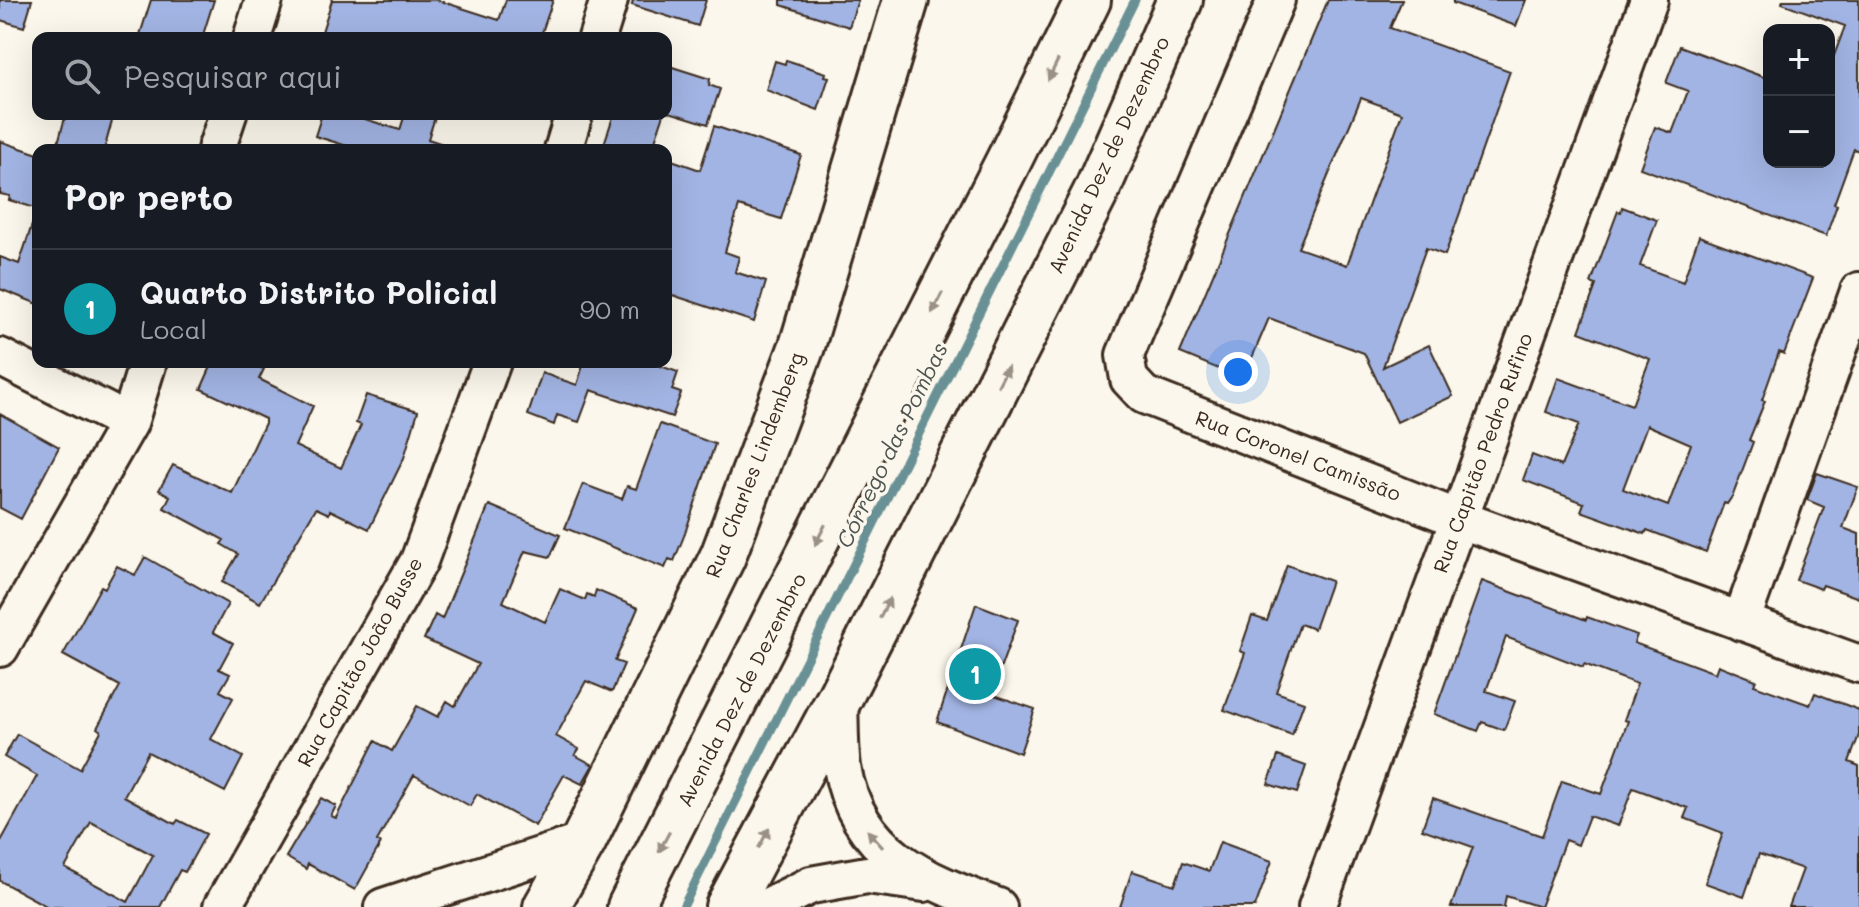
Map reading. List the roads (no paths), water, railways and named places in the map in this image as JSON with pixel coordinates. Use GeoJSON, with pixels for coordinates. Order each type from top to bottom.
{"type":"FeatureCollection","features":[{"type":"Feature","properties":{"kind":"main road","name":"Rua Charles Lindemberg"},"geometry":{"type":"LineString","coordinates":[[546,907],[583,842],[723,556],[802,346],[906,0]]}},
{"type":"Feature","properties":{"kind":"main road","name":"Avenida Dez de Dezembro"},"geometry":{"type":"LineString","coordinates":[[630,907],[1088,0]]}},
{"type":"Feature","properties":{"kind":"main road","name":"Avenida Dez de Dezembro"},"geometry":{"type":"LineString","coordinates":[[728,907],[839,699],[1097,190],[1180,0]]}},
{"type":"Feature","properties":{"kind":"street"},"geometry":{"type":"LineString","coordinates":[[254,32],[264,0]]}},
{"type":"Feature","properties":{"kind":"street"},"geometry":{"type":"LineString","coordinates":[[599,32],[609,0]]}},
{"type":"Feature","properties":{"kind":"street","name":"Rua Coronel Camissão"},"geometry":{"type":"LineString","coordinates":[[1276,0],[1125,355],[1129,379],[1144,395],[1459,519],[1859,664]]}},
{"type":"Feature","properties":{"kind":"street","name":"Rua Capitão Pedro Rufino"},"geometry":{"type":"LineString","coordinates":[[1317,907],[1649,0]]}},
{"type":"Feature","properties":{"kind":"street"},"geometry":{"type":"LineString","coordinates":[[218,144],[226,120]]}},
{"type":"Feature","properties":{"kind":"street"},"geometry":{"type":"LineString","coordinates":[[565,144],[572,120]]}},
{"type":"Feature","properties":{"kind":"street"},"geometry":{"type":"LineString","coordinates":[[1741,622],[1859,291]]}},
{"type":"Feature","properties":{"kind":"street"},"geometry":{"type":"LineString","coordinates":[[0,357],[129,423]]}},
{"type":"Feature","properties":{"kind":"street"},"geometry":{"type":"LineString","coordinates":[[0,648],[129,423],[146,368]]}},
{"type":"Feature","properties":{"kind":"street","name":"Rua Capitão João Busse"},"geometry":{"type":"LineString","coordinates":[[222,907],[419,561],[490,368]]}},
{"type":"Feature","properties":{"kind":"street"},"geometry":{"type":"LineString","coordinates":[[839,699],[842,766],[854,808],[871,837],[892,857],[937,885]]}},
{"type":"Feature","properties":{"kind":"street"},"geometry":{"type":"LineString","coordinates":[[383,907],[583,842]]}},
{"type":"Feature","properties":{"kind":"street"},"geometry":{"type":"LineString","coordinates":[[767,907],[811,885],[867,875],[937,885],[998,907]]}},
{"type":"Feature","properties":{"kind":"waterway","name":"Córrego das Pombas"},"geometry":{"type":"LineString","coordinates":[[683,907],[1135,0]]}},
{"type":"Feature","properties":{"kind":"place","name":"Quarto Distrito Policial"},"geometry":{"type":"Point","coordinates":[975,674]}}]}
